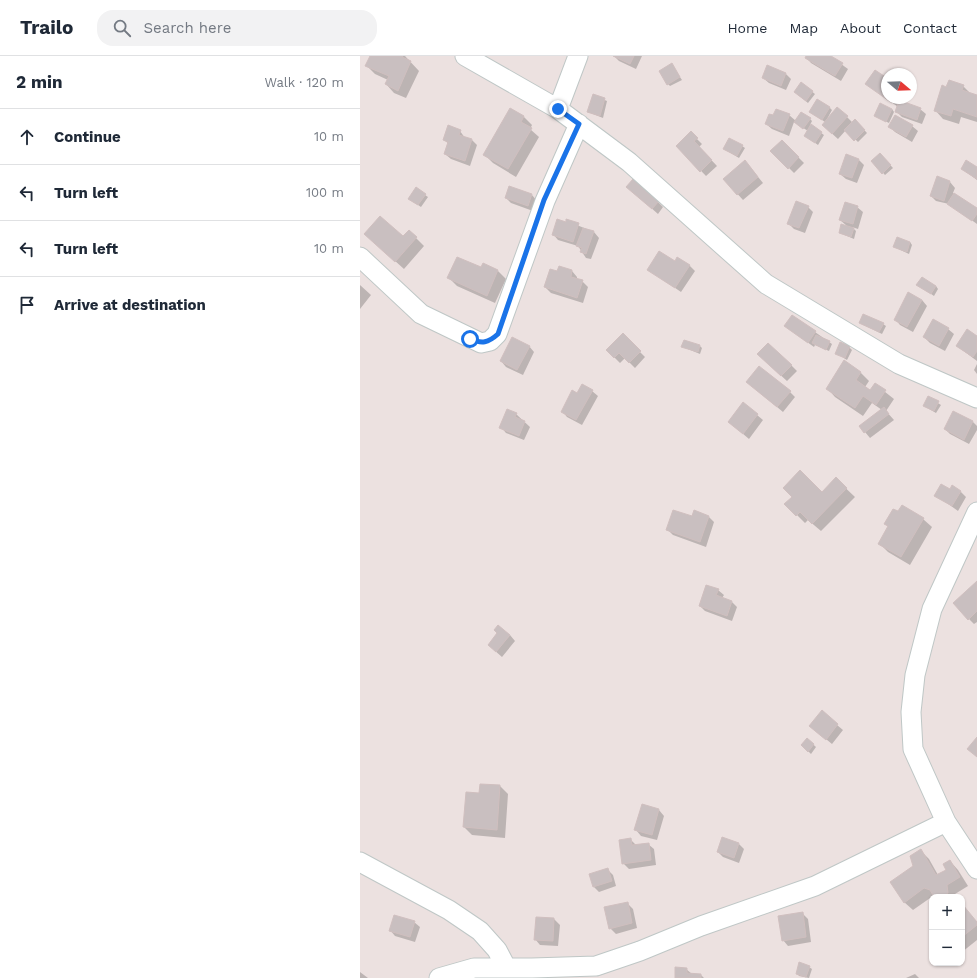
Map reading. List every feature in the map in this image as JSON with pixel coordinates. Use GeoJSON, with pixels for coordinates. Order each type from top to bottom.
{"type":"FeatureCollection","features":[{"type":"Feature","properties":{"kind":"street"},"geometry":{"type":"LineString","coordinates":[[465,56],[558,109],[579,124],[629,162],[766,284],[899,364],[977,398]]}},
{"type":"Feature","properties":{"kind":"street"},"geometry":{"type":"LineString","coordinates":[[558,109],[578,56]]}},
{"type":"Feature","properties":{"kind":"street"},"geometry":{"type":"LineString","coordinates":[[360,257],[421,314],[470,339],[481,343],[490,341],[498,334],[544,200],[579,124]]}},
{"type":"Feature","properties":{"kind":"street"},"geometry":{"type":"LineString","coordinates":[[977,512],[932,610],[915,675],[911,712],[913,749],[946,822],[977,869]]}},
{"type":"Feature","properties":{"kind":"street"},"geometry":{"type":"LineString","coordinates":[[439,978],[474,968],[596,966],[640,951],[701,926],[815,886],[946,822]]}},
{"type":"Feature","properties":{"kind":"street"},"geometry":{"type":"LineString","coordinates":[[360,862],[449,910],[480,931],[497,950],[506,967]]}},
{"type":"Feature","properties":{"kind":"building"},"geometry":{"type":"Polygon","coordinates":[[[370,56],[403,56],[402,57],[411,61],[398,91],[385,84],[389,76],[365,66],[370,56]]]}},
{"type":"Feature","properties":{"kind":"building"},"geometry":{"type":"Polygon","coordinates":[[[613,56],[634,56],[630,64],[613,56]]]}},
{"type":"Feature","properties":{"kind":"building"},"geometry":{"type":"Polygon","coordinates":[[[806,56],[831,56],[843,63],[835,76],[805,58],[806,56]]]}},
{"type":"Feature","properties":{"kind":"building"},"geometry":{"type":"Polygon","coordinates":[[[672,63],[680,77],[667,85],[659,71],[672,63]]]}},
{"type":"Feature","properties":{"kind":"building"},"geometry":{"type":"Polygon","coordinates":[[[767,65],[786,73],[781,86],[762,78],[767,65]]]}},
{"type":"Feature","properties":{"kind":"building"},"geometry":{"type":"Polygon","coordinates":[[[875,70],[881,74],[881,95],[865,84],[875,70]]]}},
{"type":"Feature","properties":{"kind":"building"},"geometry":{"type":"Polygon","coordinates":[[[949,80],[964,85],[962,90],[977,95],[977,117],[953,109],[951,116],[934,111],[942,85],[946,87],[949,80]]]}},
{"type":"Feature","properties":{"kind":"building"},"geometry":{"type":"Polygon","coordinates":[[[801,82],[813,91],[806,101],[794,92],[801,82]]]}},
{"type":"Feature","properties":{"kind":"building"},"geometry":{"type":"Polygon","coordinates":[[[593,94],[605,98],[600,116],[587,112],[593,94]]]}},
{"type":"Feature","properties":{"kind":"building"},"geometry":{"type":"Polygon","coordinates":[[[817,99],[830,107],[822,120],[809,112],[817,99]]]}},
{"type":"Feature","properties":{"kind":"building"},"geometry":{"type":"Polygon","coordinates":[[[880,103],[892,109],[886,122],[874,116],[880,103]]]}},
{"type":"Feature","properties":{"kind":"building"},"geometry":{"type":"Polygon","coordinates":[[[898,104],[910,104],[921,108],[917,120],[895,112],[898,104]]]}},
{"type":"Feature","properties":{"kind":"building"},"geometry":{"type":"Polygon","coordinates":[[[837,107],[848,116],[832,134],[822,125],[837,107]]]}},
{"type":"Feature","properties":{"kind":"building"},"geometry":{"type":"Polygon","coordinates":[[[510,108],[524,116],[521,122],[532,128],[508,169],[483,155],[510,108]]]}},
{"type":"Feature","properties":{"kind":"building"},"geometry":{"type":"Polygon","coordinates":[[[776,109],[790,114],[783,131],[765,124],[769,114],[773,115],[776,109]]]}},
{"type":"Feature","properties":{"kind":"building"},"geometry":{"type":"Polygon","coordinates":[[[801,112],[811,118],[803,129],[794,122],[801,112]]]}},
{"type":"Feature","properties":{"kind":"building"},"geometry":{"type":"Polygon","coordinates":[[[895,115],[913,125],[906,137],[888,127],[895,115]]]}},
{"type":"Feature","properties":{"kind":"building"},"geometry":{"type":"Polygon","coordinates":[[[855,119],[865,130],[854,141],[844,130],[855,119]]]}},
{"type":"Feature","properties":{"kind":"building"},"geometry":{"type":"Polygon","coordinates":[[[811,124],[822,132],[815,143],[804,136],[811,124]]]}},
{"type":"Feature","properties":{"kind":"building"},"geometry":{"type":"Polygon","coordinates":[[[448,125],[461,130],[459,135],[472,139],[465,161],[444,154],[448,142],[443,140],[448,125]]]}},
{"type":"Feature","properties":{"kind":"building"},"geometry":{"type":"Polygon","coordinates":[[[691,131],[698,138],[694,141],[712,160],[700,172],[676,146],[691,131]]]}},
{"type":"Feature","properties":{"kind":"building"},"geometry":{"type":"Polygon","coordinates":[[[729,138],[743,145],[737,156],[723,149],[729,138]]]}},
{"type":"Feature","properties":{"kind":"building"},"geometry":{"type":"Polygon","coordinates":[[[782,140],[799,157],[788,169],[770,151],[782,140]]]}},
{"type":"Feature","properties":{"kind":"building"},"geometry":{"type":"Polygon","coordinates":[[[880,153],[891,165],[882,174],[871,161],[880,153]]]}},
{"type":"Feature","properties":{"kind":"building"},"geometry":{"type":"Polygon","coordinates":[[[846,154],[859,159],[852,178],[839,174],[846,154]]]}},
{"type":"Feature","properties":{"kind":"building"},"geometry":{"type":"Polygon","coordinates":[[[745,160],[758,177],[737,195],[723,179],[745,160]]]}},
{"type":"Feature","properties":{"kind":"building"},"geometry":{"type":"Polygon","coordinates":[[[966,160],[977,167],[977,179],[961,169],[966,160]]]}},
{"type":"Feature","properties":{"kind":"building"},"geometry":{"type":"Polygon","coordinates":[[[937,176],[950,181],[944,201],[930,196],[937,176]]]}},
{"type":"Feature","properties":{"kind":"building"},"geometry":{"type":"Polygon","coordinates":[[[633,179],[659,201],[652,209],[626,187],[633,179]]]}},
{"type":"Feature","properties":{"kind":"building"},"geometry":{"type":"Polygon","coordinates":[[[509,186],[532,194],[528,206],[505,198],[509,186]]]}},
{"type":"Feature","properties":{"kind":"building"},"geometry":{"type":"Polygon","coordinates":[[[416,187],[426,194],[418,205],[408,199],[416,187]]]}},
{"type":"Feature","properties":{"kind":"building"},"geometry":{"type":"Polygon","coordinates":[[[954,193],[977,208],[977,214],[972,221],[947,204],[954,193]]]}},
{"type":"Feature","properties":{"kind":"building"},"geometry":{"type":"Polygon","coordinates":[[[796,201],[809,206],[799,228],[787,224],[796,201]]]}},
{"type":"Feature","properties":{"kind":"building"},"geometry":{"type":"Polygon","coordinates":[[[845,202],[858,206],[853,224],[839,220],[845,202]]]}},
{"type":"Feature","properties":{"kind":"building"},"geometry":{"type":"Polygon","coordinates":[[[380,216],[403,236],[409,230],[417,237],[395,262],[364,234],[380,216]]]}},
{"type":"Feature","properties":{"kind":"building"},"geometry":{"type":"Polygon","coordinates":[[[557,219],[566,222],[566,219],[579,223],[573,242],[552,235],[557,219]]]}},
{"type":"Feature","properties":{"kind":"building"},"geometry":{"type":"Polygon","coordinates":[[[841,224],[854,228],[851,237],[839,233],[841,224]]]}},
{"type":"Feature","properties":{"kind":"building"},"geometry":{"type":"Polygon","coordinates":[[[583,228],[594,231],[586,254],[580,252],[582,248],[576,246],[583,228]]]}},
{"type":"Feature","properties":{"kind":"building"},"geometry":{"type":"Polygon","coordinates":[[[897,237],[910,242],[907,252],[893,247],[897,237]]]}},
{"type":"Feature","properties":{"kind":"building"},"geometry":{"type":"Polygon","coordinates":[[[659,251],[675,261],[677,257],[690,265],[675,288],[647,270],[659,251]]]}},
{"type":"Feature","properties":{"kind":"building"},"geometry":{"type":"Polygon","coordinates":[[[457,257],[481,267],[483,263],[498,270],[487,296],[447,278],[457,257]]]}},
{"type":"Feature","properties":{"kind":"building"},"geometry":{"type":"Polygon","coordinates":[[[559,266],[572,270],[571,277],[583,280],[577,298],[544,287],[550,269],[557,271],[559,266]]]}},
{"type":"Feature","properties":{"kind":"building"},"geometry":{"type":"Polygon","coordinates":[[[922,277],[936,286],[931,294],[916,285],[922,277]]]}},
{"type":"Feature","properties":{"kind":"building"},"geometry":{"type":"Polygon","coordinates":[[[908,292],[922,300],[907,327],[894,320],[908,292]]]}},
{"type":"Feature","properties":{"kind":"building"},"geometry":{"type":"Polygon","coordinates":[[[863,314],[884,323],[879,332],[859,323],[863,314]]]}},
{"type":"Feature","properties":{"kind":"building"},"geometry":{"type":"Polygon","coordinates":[[[792,315],[816,331],[808,343],[784,326],[792,315]]]}},
{"type":"Feature","properties":{"kind":"building"},"geometry":{"type":"Polygon","coordinates":[[[933,319],[949,328],[939,346],[923,337],[933,319]]]}},
{"type":"Feature","properties":{"kind":"building"},"geometry":{"type":"Polygon","coordinates":[[[967,329],[977,336],[977,351],[973,357],[956,346],[967,329]]]}},
{"type":"Feature","properties":{"kind":"building"},"geometry":{"type":"Polygon","coordinates":[[[623,333],[641,351],[629,363],[619,353],[614,358],[606,350],[623,333]]]}},
{"type":"Feature","properties":{"kind":"building"},"geometry":{"type":"Polygon","coordinates":[[[816,335],[830,341],[826,350],[812,343],[816,335]]]}},
{"type":"Feature","properties":{"kind":"building"},"geometry":{"type":"Polygon","coordinates":[[[512,337],[530,346],[517,370],[500,361],[512,337]]]}},
{"type":"Feature","properties":{"kind":"building"},"geometry":{"type":"Polygon","coordinates":[[[684,340],[700,345],[698,352],[681,347],[684,340]]]}},
{"type":"Feature","properties":{"kind":"building"},"geometry":{"type":"Polygon","coordinates":[[[840,342],[850,346],[845,358],[835,354],[840,342]]]}},
{"type":"Feature","properties":{"kind":"building"},"geometry":{"type":"Polygon","coordinates":[[[768,343],[792,365],[781,376],[757,354],[768,343]]]}},
{"type":"Feature","properties":{"kind":"building"},"geometry":{"type":"Polygon","coordinates":[[[844,360],[861,372],[856,380],[870,390],[875,383],[886,390],[876,405],[863,396],[855,408],[826,389],[844,360]]]}},
{"type":"Feature","properties":{"kind":"building"},"geometry":{"type":"Polygon","coordinates":[[[759,366],[791,391],[777,407],[746,382],[759,366]]]}},
{"type":"Feature","properties":{"kind":"building"},"geometry":{"type":"Polygon","coordinates":[[[582,384],[593,390],[576,420],[561,412],[572,390],[577,393],[582,384]]]}},
{"type":"Feature","properties":{"kind":"building"},"geometry":{"type":"Polygon","coordinates":[[[928,396],[939,401],[934,411],[923,406],[928,396]]]}},
{"type":"Feature","properties":{"kind":"building"},"geometry":{"type":"Polygon","coordinates":[[[743,402],[758,414],[743,434],[728,422],[743,402]]]}},
{"type":"Feature","properties":{"kind":"building"},"geometry":{"type":"Polygon","coordinates":[[[884,407],[889,414],[864,433],[859,426],[884,407]]]}},
{"type":"Feature","properties":{"kind":"building"},"geometry":{"type":"Polygon","coordinates":[[[507,409],[517,413],[515,417],[525,421],[519,436],[499,428],[507,409]]]}},
{"type":"Feature","properties":{"kind":"building"},"geometry":{"type":"Polygon","coordinates":[[[953,411],[973,421],[964,440],[944,429],[953,411]]]}},
{"type":"Feature","properties":{"kind":"building"},"geometry":{"type":"Polygon","coordinates":[[[800,470],[822,492],[836,477],[847,488],[812,524],[800,512],[796,516],[784,504],[792,497],[783,488],[800,470]]]}},
{"type":"Feature","properties":{"kind":"building"},"geometry":{"type":"Polygon","coordinates":[[[941,484],[950,489],[952,485],[961,491],[952,506],[934,496],[941,484]]]}},
{"type":"Feature","properties":{"kind":"building"},"geometry":{"type":"Polygon","coordinates":[[[902,505],[924,518],[901,557],[878,544],[888,526],[884,524],[893,509],[898,511],[902,505]]]}},
{"type":"Feature","properties":{"kind":"building"},"geometry":{"type":"Polygon","coordinates":[[[673,510],[692,516],[694,510],[709,516],[700,542],[666,530],[673,510]]]}},
{"type":"Feature","properties":{"kind":"building"},"geometry":{"type":"Polygon","coordinates":[[[977,581],[977,611],[968,620],[953,603],[977,581]]]}},
{"type":"Feature","properties":{"kind":"building"},"geometry":{"type":"Polygon","coordinates":[[[706,585],[719,589],[716,595],[732,601],[727,616],[699,606],[706,585]]]}},
{"type":"Feature","properties":{"kind":"building"},"geometry":{"type":"Polygon","coordinates":[[[498,625],[510,635],[496,652],[488,645],[497,633],[494,630],[498,625]]]}},
{"type":"Feature","properties":{"kind":"building"},"geometry":{"type":"Polygon","coordinates":[[[822,710],[838,724],[826,740],[809,726],[822,710]]]}},
{"type":"Feature","properties":{"kind":"building"},"geometry":{"type":"Polygon","coordinates":[[[977,737],[977,757],[967,749],[977,737]]]}},
{"type":"Feature","properties":{"kind":"building"},"geometry":{"type":"Polygon","coordinates":[[[807,738],[814,744],[808,752],[801,745],[807,738]]]}},
{"type":"Feature","properties":{"kind":"building"},"geometry":{"type":"Polygon","coordinates":[[[480,784],[500,785],[497,830],[463,827],[466,792],[479,793],[480,784]]]}},
{"type":"Feature","properties":{"kind":"building"},"geometry":{"type":"Polygon","coordinates":[[[642,804],[659,809],[652,835],[634,830],[642,804]]]}},
{"type":"Feature","properties":{"kind":"building"},"geometry":{"type":"Polygon","coordinates":[[[722,837],[739,843],[734,858],[717,852],[722,837]]]}},
{"type":"Feature","properties":{"kind":"building"},"geometry":{"type":"Polygon","coordinates":[[[631,838],[632,845],[649,843],[651,860],[622,864],[619,840],[631,838]]]}},
{"type":"Feature","properties":{"kind":"building"},"geometry":{"type":"Polygon","coordinates":[[[921,849],[936,875],[946,870],[943,864],[950,860],[960,877],[947,885],[948,893],[946,894],[932,894],[930,890],[924,888],[904,903],[890,882],[913,866],[910,856],[921,849]]]}},
{"type":"Feature","properties":{"kind":"building"},"geometry":{"type":"Polygon","coordinates":[[[608,868],[612,881],[593,887],[589,874],[608,868]]]}},
{"type":"Feature","properties":{"kind":"building"},"geometry":{"type":"Polygon","coordinates":[[[628,902],[632,923],[609,929],[604,907],[628,902]]]}},
{"type":"Feature","properties":{"kind":"building"},"geometry":{"type":"Polygon","coordinates":[[[965,907],[977,922],[977,925],[965,935],[965,907]]]}},
{"type":"Feature","properties":{"kind":"building"},"geometry":{"type":"Polygon","coordinates":[[[803,912],[806,937],[782,941],[778,916],[803,912]]]}},
{"type":"Feature","properties":{"kind":"building"},"geometry":{"type":"Polygon","coordinates":[[[394,915],[415,921],[410,937],[389,931],[394,915]]]}},
{"type":"Feature","properties":{"kind":"building"},"geometry":{"type":"Polygon","coordinates":[[[536,917],[554,918],[553,941],[534,940],[536,917]]]}},
{"type":"Feature","properties":{"kind":"building"},"geometry":{"type":"Polygon","coordinates":[[[799,962],[810,966],[806,977],[796,974],[799,962]]]}},
{"type":"Feature","properties":{"kind":"building"},"geometry":{"type":"Polygon","coordinates":[[[675,967],[687,968],[687,973],[701,974],[701,978],[675,978],[675,967]]]}},
{"type":"Feature","properties":{"kind":"route"},"geometry":{"type":"LineString","coordinates":[[470,339],[481,343],[490,341],[498,334],[544,200],[579,124],[558,109]]}}]}
